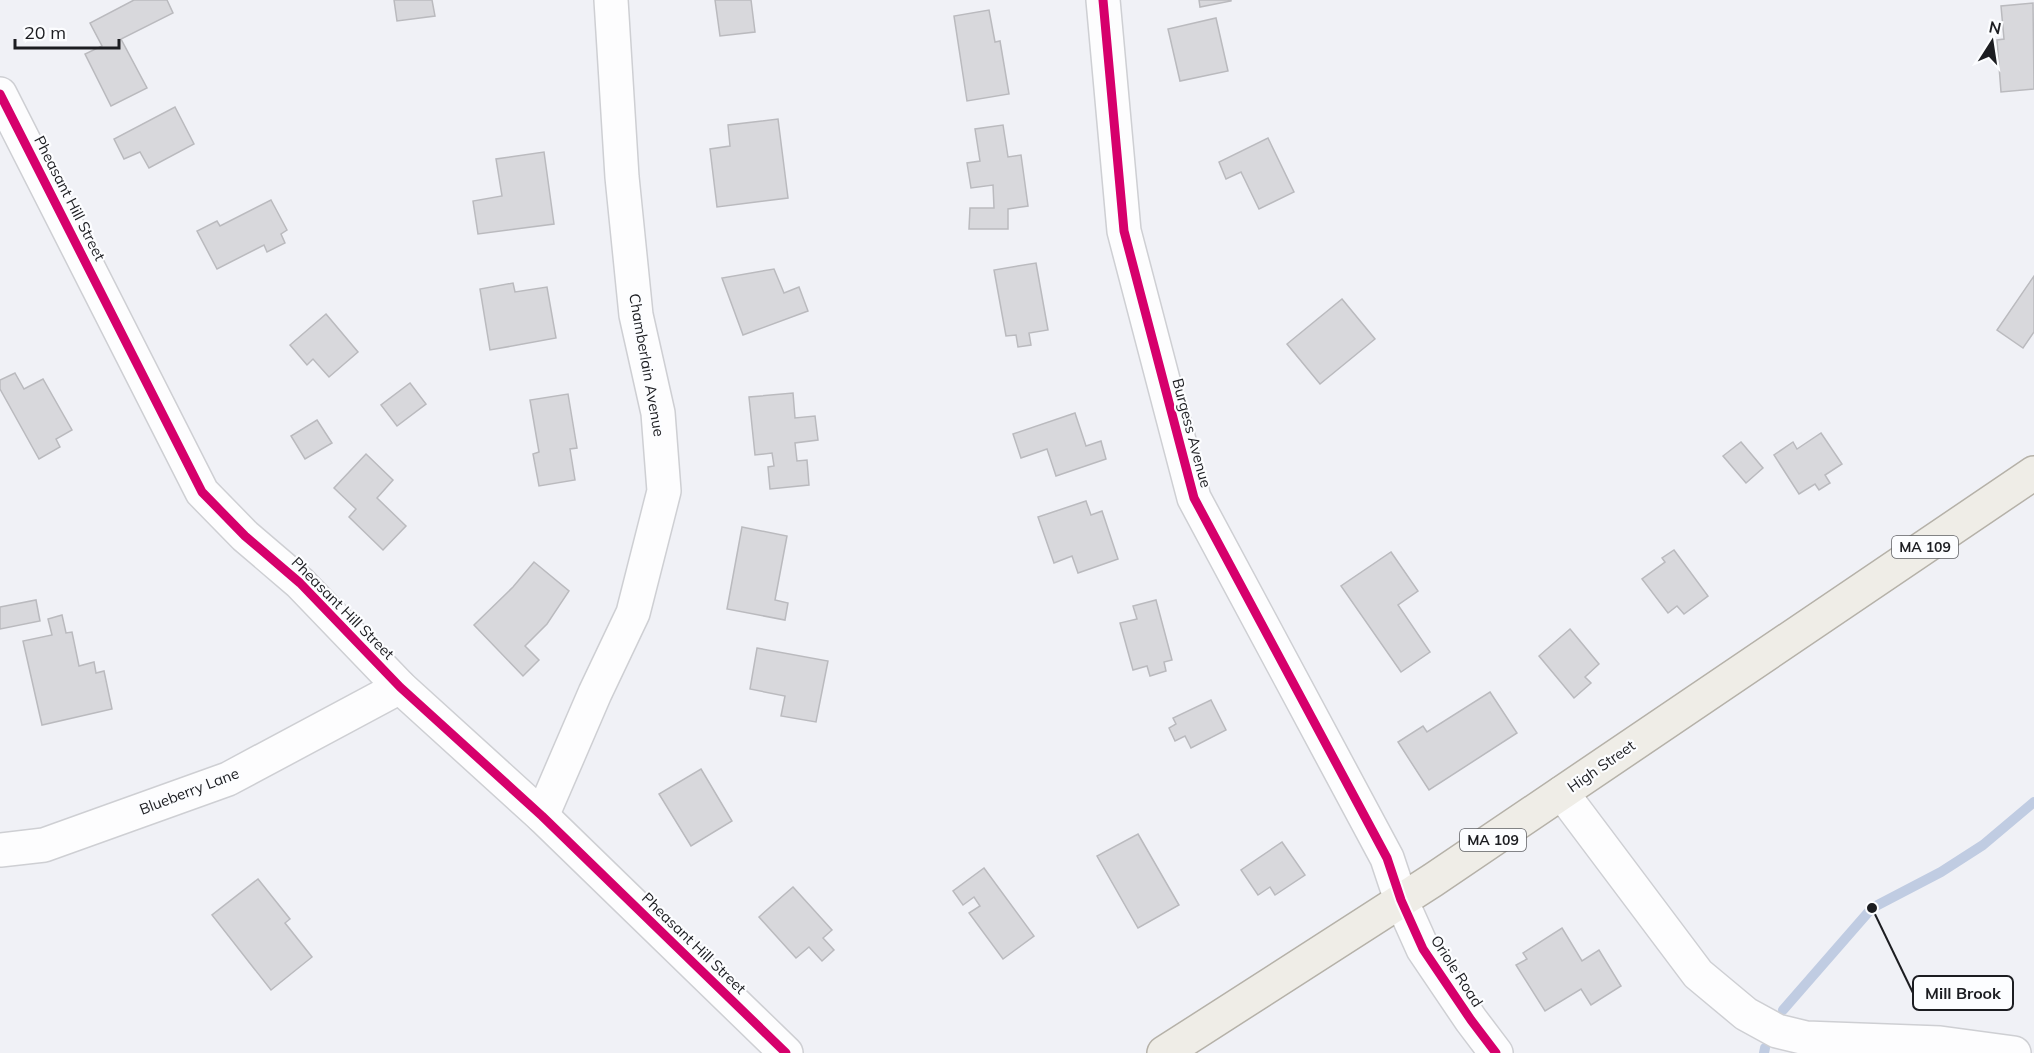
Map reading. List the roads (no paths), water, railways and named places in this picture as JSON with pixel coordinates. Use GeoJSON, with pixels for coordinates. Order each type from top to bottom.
{"type":"FeatureCollection","features":[{"type":"Feature","properties":{"kind":"main road","name":"High Street"},"geometry":{"type":"LineString","coordinates":[[1164,1053],[1562,793],[2034,473]]}},
{"type":"Feature","properties":{"kind":"street","name":"Chamberlain Avenue"},"geometry":{"type":"LineString","coordinates":[[542,816],[595,693],[633,613],[664,491],[658,413],[636,315],[621,177],[611,0]]}},
{"type":"Feature","properties":{"kind":"street","name":"Burgess Avenue"},"geometry":{"type":"LineString","coordinates":[[1103,0],[1124,231],[1194,498],[1387,858],[1401,900]]}},
{"type":"Feature","properties":{"kind":"street","name":"Pheasant Hill Street"},"geometry":{"type":"LineString","coordinates":[[0,94],[202,492],[245,536],[300,583],[400,687],[542,816],[786,1053]]}},
{"type":"Feature","properties":{"kind":"street","name":"Blueberry Lane"},"geometry":{"type":"LineString","coordinates":[[0,850],[44,845],[228,779],[400,687]]}},
{"type":"Feature","properties":{"kind":"street"},"geometry":{"type":"LineString","coordinates":[[1562,793],[1698,974],[1746,1014],[1777,1031],[1806,1038],[1940,1043],[2014,1053]]}},
{"type":"Feature","properties":{"kind":"street","name":"Oriole Road"},"geometry":{"type":"LineString","coordinates":[[1401,900],[1423,949],[1496,1053]]}},
{"type":"Feature","properties":{"kind":"waterway"},"geometry":{"type":"LineString","coordinates":[[1783,1010],[1872,908],[1941,872],[1983,845],[2034,802]]}},
{"type":"Feature","properties":{"kind":"waterway"},"geometry":{"type":"LineString","coordinates":[[1764,1053],[1765,1048]]}},
{"type":"Feature","properties":{"kind":"place","name":"Mill Brook"},"geometry":{"type":"Point","coordinates":[1872,908]}}]}
